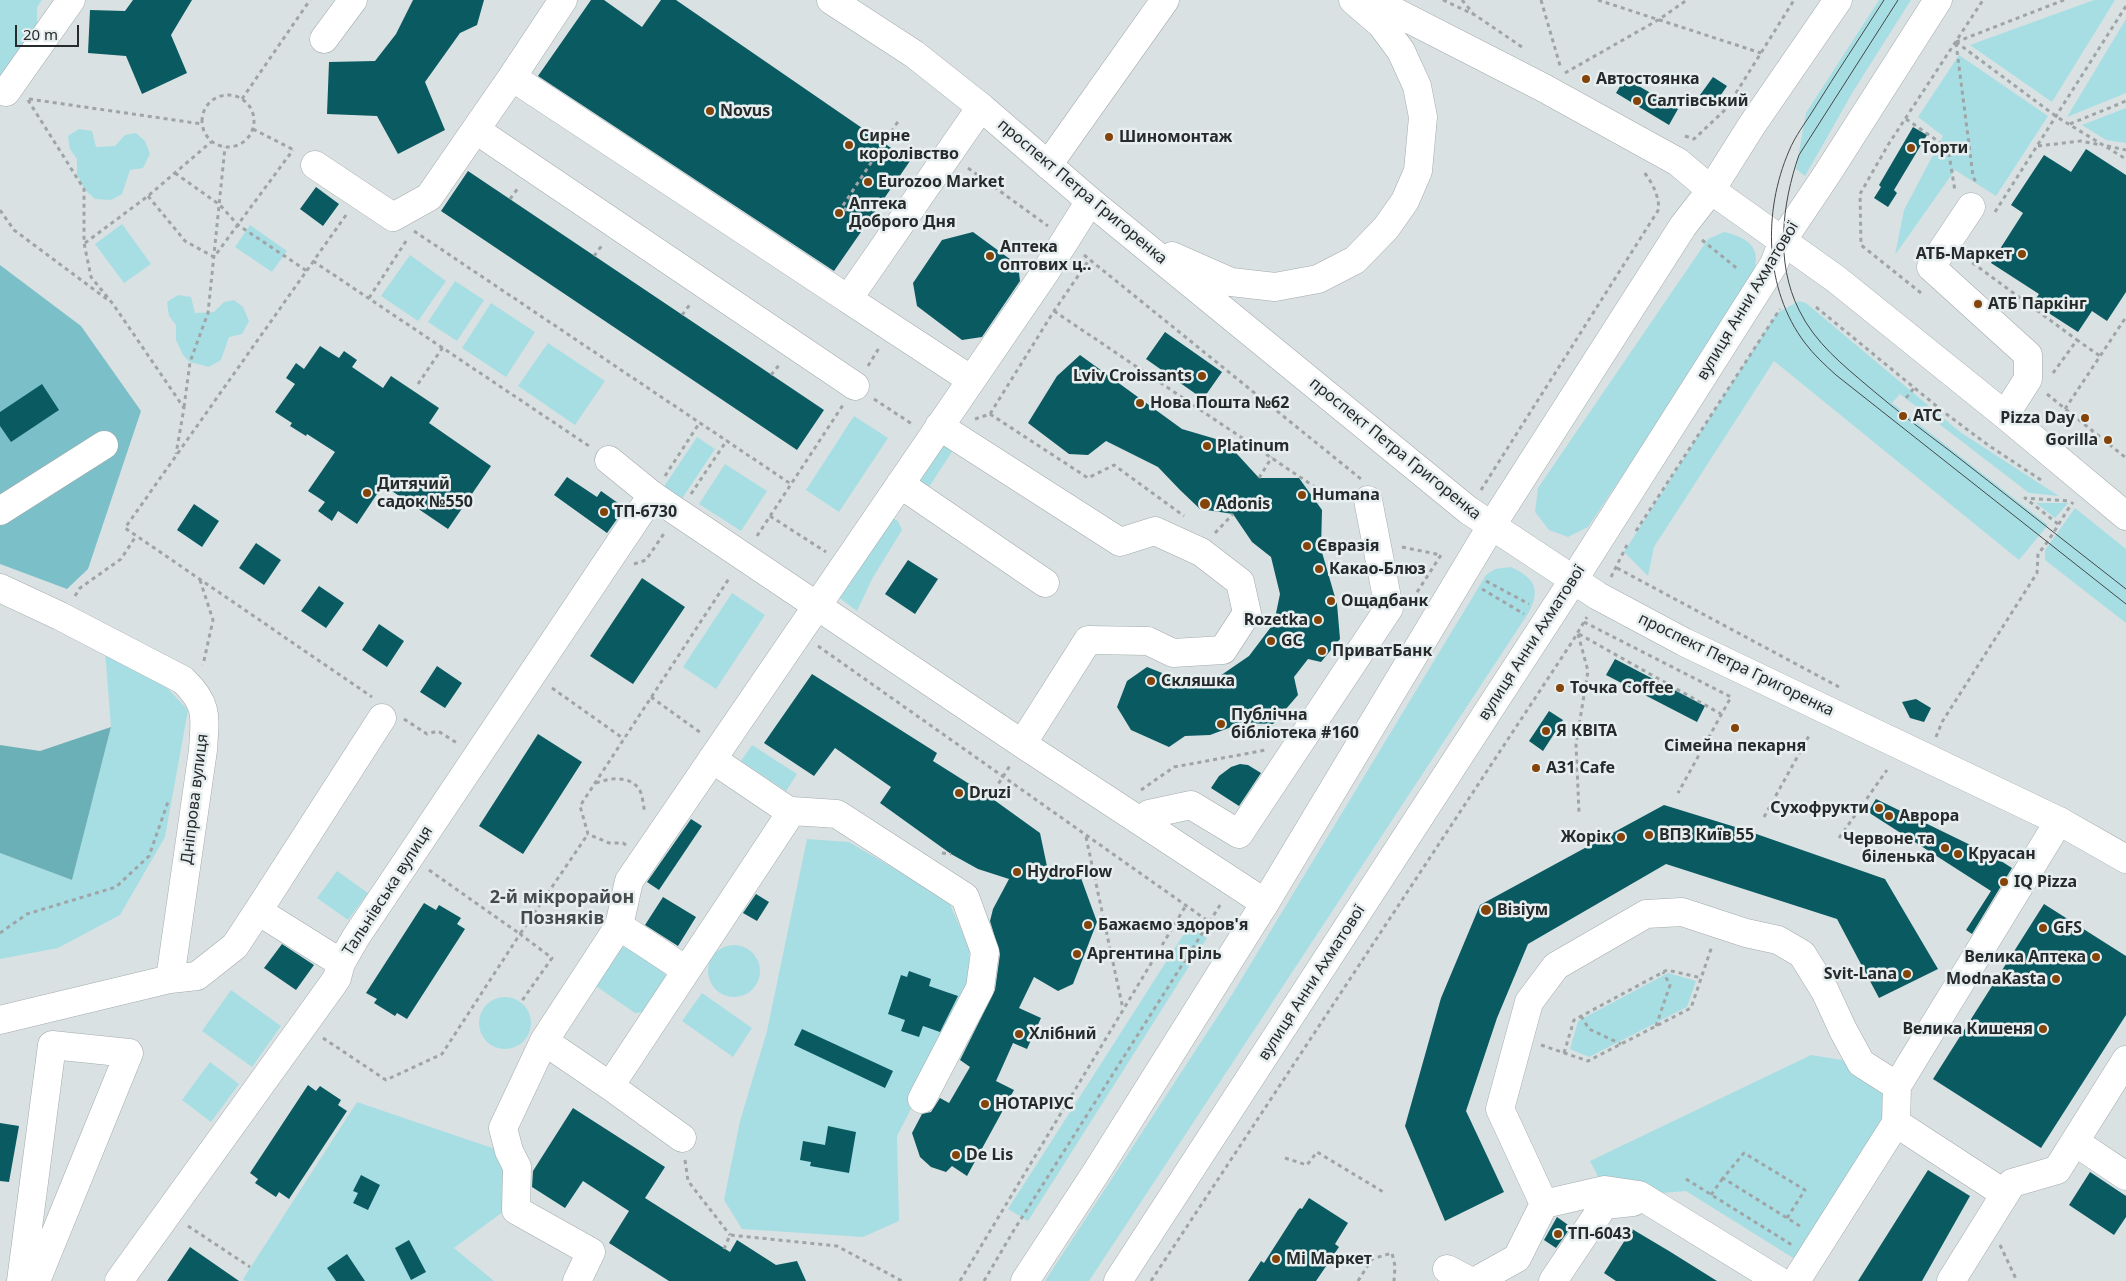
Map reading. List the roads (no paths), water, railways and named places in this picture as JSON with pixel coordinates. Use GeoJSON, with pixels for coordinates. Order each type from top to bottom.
{"type":"FeatureCollection","features":[{"type":"Feature","properties":{"kind":"main road"},"geometry":{"type":"LineString","coordinates":[[17,96],[72,0]]}},
{"type":"Feature","properties":{"kind":"main road"},"geometry":{"type":"LineString","coordinates":[[324,40],[353,0]]}},
{"type":"Feature","properties":{"kind":"main road"},"geometry":{"type":"LineString","coordinates":[[304,157],[393,217],[430,197],[563,0]]}},
{"type":"Feature","properties":{"kind":"main road","name":"проспект Петра Григоренка"},"geometry":{"type":"LineString","coordinates":[[831,0],[914,54],[981,107],[1090,201],[1468,510],[1598,596],[1684,642],[2059,821],[2126,859]]}},
{"type":"Feature","properties":{"kind":"main road"},"geometry":{"type":"LineString","coordinates":[[1048,165],[1164,0]]}},
{"type":"Feature","properties":{"kind":"main road"},"geometry":{"type":"LineString","coordinates":[[1141,242],[1231,282],[1275,287],[1318,279],[1355,260],[1386,228],[1405,201],[1418,171],[1423,118],[1416,86],[1401,51],[1380,24],[1352,0]]}},
{"type":"Feature","properties":{"kind":"main road"},"geometry":{"type":"LineString","coordinates":[[1372,0],[1542,87],[1678,162],[1711,190],[1836,280],[2005,415],[2126,516]]}},
{"type":"Feature","properties":{"kind":"main road"},"geometry":{"type":"LineString","coordinates":[[1025,1281],[1097,1172],[1265,903],[1457,568],[1492,525],[1683,226],[1711,190],[1752,125],[1838,0]]}},
{"type":"Feature","properties":{"kind":"main road","name":"вулиця Анни Ахматової"},"geometry":{"type":"LineString","coordinates":[[1118,1281],[1574,579],[1774,264],[1783,241],[1938,0]]}},
{"type":"Feature","properties":{"kind":"main road"},"geometry":{"type":"LineString","coordinates":[[512,77],[970,379]]}},
{"type":"Feature","properties":{"kind":"main road"},"geometry":{"type":"LineString","coordinates":[[848,299],[981,107]]}},
{"type":"Feature","properties":{"kind":"main road"},"geometry":{"type":"LineString","coordinates":[[476,130],[856,386]]}},
{"type":"Feature","properties":{"kind":"main road"},"geometry":{"type":"LineString","coordinates":[[1976,200],[1931,267],[2028,355],[2028,379],[2005,415]]}},
{"type":"Feature","properties":{"kind":"main road"},"geometry":{"type":"LineString","coordinates":[[577,1281],[591,1252],[516,1210],[517,1167],[509,1152],[503,1128],[544,1042],[619,926],[629,881],[970,379],[1046,271],[1090,201]]}},
{"type":"Feature","properties":{"kind":"main road"},"geometry":{"type":"LineString","coordinates":[[939,426],[1120,542],[1155,531],[1201,552],[1240,582],[1247,612],[1222,650],[1173,653],[1148,641],[1088,640],[1024,745]]}},
{"type":"Feature","properties":{"kind":"main road"},"geometry":{"type":"LineString","coordinates":[[0,511],[104,445]]}},
{"type":"Feature","properties":{"kind":"main road"},"geometry":{"type":"LineString","coordinates":[[609,460],[652,495],[1024,745],[1265,903]]}},
{"type":"Feature","properties":{"kind":"main road"},"geometry":{"type":"LineString","coordinates":[[900,484],[1045,583]]}},
{"type":"Feature","properties":{"kind":"main road"},"geometry":{"type":"LineString","coordinates":[[1144,823],[1149,814],[1191,805],[1239,834],[1389,608],[1359,491]]}},
{"type":"Feature","properties":{"kind":"main road","name":"Тальнівська вулиця"},"geometry":{"type":"LineString","coordinates":[[119,1281],[333,984],[341,963],[652,495]]}},
{"type":"Feature","properties":{"kind":"main road","name":"Дніпрова вулиця"},"geometry":{"type":"LineString","coordinates":[[0,588],[60,616],[183,680],[197,694],[205,714],[203,750],[170,979]]}},
{"type":"Feature","properties":{"kind":"main road"},"geometry":{"type":"LineString","coordinates":[[0,1020],[170,979],[197,976],[234,946],[388,712]]}},
{"type":"Feature","properties":{"kind":"main road"},"geometry":{"type":"LineString","coordinates":[[712,759],[786,809],[837,814],[965,897],[984,952],[980,988],[922,1099]]}},
{"type":"Feature","properties":{"kind":"main road"},"geometry":{"type":"LineString","coordinates":[[610,1086],[792,811]]}},
{"type":"Feature","properties":{"kind":"main road"},"geometry":{"type":"LineString","coordinates":[[1796,1281],[1896,1123],[1897,1086],[2059,821]]}},
{"type":"Feature","properties":{"kind":"main road"},"geometry":{"type":"LineString","coordinates":[[258,911],[341,963]]}},
{"type":"Feature","properties":{"kind":"main road"},"geometry":{"type":"LineString","coordinates":[[1544,1204],[1500,1109],[1529,1002],[1556,966],[1646,914],[1682,912],[1746,933],[1778,940],[1802,954],[1825,991],[1843,1030],[1861,1062],[1897,1086]]}},
{"type":"Feature","properties":{"kind":"main road"},"geometry":{"type":"LineString","coordinates":[[619,926],[686,970]]}},
{"type":"Feature","properties":{"kind":"main road"},"geometry":{"type":"LineString","coordinates":[[544,1042],[610,1086],[682,1138]]}},
{"type":"Feature","properties":{"kind":"main road"},"geometry":{"type":"LineString","coordinates":[[21,1281],[52,1045],[129,1053],[36,1281]]}},
{"type":"Feature","properties":{"kind":"main road"},"geometry":{"type":"LineString","coordinates":[[1951,1281],[2012,1183],[2057,1170],[2126,1060]]}},
{"type":"Feature","properties":{"kind":"main road"},"geometry":{"type":"LineString","coordinates":[[1896,1123],[2006,1194]]}},
{"type":"Feature","properties":{"kind":"main road"},"geometry":{"type":"LineString","coordinates":[[2075,1142],[2126,1176]]}},
{"type":"Feature","properties":{"kind":"main road"},"geometry":{"type":"LineString","coordinates":[[1544,1204],[1605,1190],[1639,1195],[1779,1281]]}},
{"type":"Feature","properties":{"kind":"main road"},"geometry":{"type":"LineString","coordinates":[[1553,1281],[1604,1205],[1648,1200]]}},
{"type":"Feature","properties":{"kind":"main road"},"geometry":{"type":"LineString","coordinates":[[1476,1281],[1518,1258],[1544,1204]]}},
{"type":"Feature","properties":{"kind":"main road"},"geometry":{"type":"LineString","coordinates":[[1518,1258],[1520,1263],[1546,1281]]}},
{"type":"Feature","properties":{"kind":"tram line"},"geometry":{"type":"LineString","coordinates":[[1884,0],[1797,135],[1781,174],[1775,199],[1772,249],[1775,274],[1791,322],[1816,356],[1836,375],[2126,604]]}},
{"type":"Feature","properties":{"kind":"tram line"},"geometry":{"type":"LineString","coordinates":[[1898,0],[1799,155],[1788,193],[1785,213],[1784,253],[1791,292],[1813,333],[1830,353],[1850,371],[2126,589]]}},
{"type":"Feature","properties":{"kind":"place","name":"Автостоянка"},"geometry":{"type":"Point","coordinates":[1586,79]}},
{"type":"Feature","properties":{"kind":"place","name":"Салтівський"},"geometry":{"type":"Point","coordinates":[1637,101]}},
{"type":"Feature","properties":{"kind":"place","name":"Novus"},"geometry":{"type":"Point","coordinates":[710,111]}},
{"type":"Feature","properties":{"kind":"place","name":"Шиномонтаж"},"geometry":{"type":"Point","coordinates":[1109,137]}},
{"type":"Feature","properties":{"kind":"place","name":"Сирне королівство"},"geometry":{"type":"Point","coordinates":[849,145]}},
{"type":"Feature","properties":{"kind":"place","name":"Торти"},"geometry":{"type":"Point","coordinates":[1911,148]}},
{"type":"Feature","properties":{"kind":"place","name":"Eurozoo Market"},"geometry":{"type":"Point","coordinates":[868,182]}},
{"type":"Feature","properties":{"kind":"place","name":"Аптека Доброго Дня"},"geometry":{"type":"Point","coordinates":[839,213]}},
{"type":"Feature","properties":{"kind":"place","name":"АТБ-Маркет"},"geometry":{"type":"Point","coordinates":[2022,254]}},
{"type":"Feature","properties":{"kind":"place","name":"Аптека оптових ц‥"},"geometry":{"type":"Point","coordinates":[990,256]}},
{"type":"Feature","properties":{"kind":"place","name":"АТБ Паркінг"},"geometry":{"type":"Point","coordinates":[1978,304]}},
{"type":"Feature","properties":{"kind":"place","name":"Lviv Croissants"},"geometry":{"type":"Point","coordinates":[1202,376]}},
{"type":"Feature","properties":{"kind":"place","name":"Нова Пошта №62"},"geometry":{"type":"Point","coordinates":[1140,403]}},
{"type":"Feature","properties":{"kind":"place","name":"АТС"},"geometry":{"type":"Point","coordinates":[1903,416]}},
{"type":"Feature","properties":{"kind":"place","name":"Pizza Day"},"geometry":{"type":"Point","coordinates":[2085,418]}},
{"type":"Feature","properties":{"kind":"place","name":"Gorilla"},"geometry":{"type":"Point","coordinates":[2108,440]}},
{"type":"Feature","properties":{"kind":"place","name":"Platinum"},"geometry":{"type":"Point","coordinates":[1207,446]}},
{"type":"Feature","properties":{"kind":"place","name":"Дитячий садок №550"},"geometry":{"type":"Point","coordinates":[367,493]}},
{"type":"Feature","properties":{"kind":"place","name":"Humana"},"geometry":{"type":"Point","coordinates":[1302,495]}},
{"type":"Feature","properties":{"kind":"place","name":"Adonis"},"geometry":{"type":"Point","coordinates":[1205,504]}},
{"type":"Feature","properties":{"kind":"place","name":"ТП-6730"},"geometry":{"type":"Point","coordinates":[604,512]}},
{"type":"Feature","properties":{"kind":"place","name":"Євразія"},"geometry":{"type":"Point","coordinates":[1307,546]}},
{"type":"Feature","properties":{"kind":"place","name":"Какао-Блюз"},"geometry":{"type":"Point","coordinates":[1319,569]}},
{"type":"Feature","properties":{"kind":"place","name":"Ощадбанк"},"geometry":{"type":"Point","coordinates":[1331,601]}},
{"type":"Feature","properties":{"kind":"place","name":"Rozetka"},"geometry":{"type":"Point","coordinates":[1318,620]}},
{"type":"Feature","properties":{"kind":"place","name":"GC"},"geometry":{"type":"Point","coordinates":[1271,641]}},
{"type":"Feature","properties":{"kind":"place","name":"ПриватБанк"},"geometry":{"type":"Point","coordinates":[1322,651]}},
{"type":"Feature","properties":{"kind":"place","name":"Скляшка"},"geometry":{"type":"Point","coordinates":[1151,681]}},
{"type":"Feature","properties":{"kind":"place","name":"Точка Coffee"},"geometry":{"type":"Point","coordinates":[1560,688]}},
{"type":"Feature","properties":{"kind":"place","name":"Публічна бібліотека #160"},"geometry":{"type":"Point","coordinates":[1221,724]}},
{"type":"Feature","properties":{"kind":"place","name":"Сімейна пекарня"},"geometry":{"type":"Point","coordinates":[1735,728]}},
{"type":"Feature","properties":{"kind":"place","name":"Я КВІТА"},"geometry":{"type":"Point","coordinates":[1546,731]}},
{"type":"Feature","properties":{"kind":"place","name":"A31 Cafe"},"geometry":{"type":"Point","coordinates":[1536,768]}},
{"type":"Feature","properties":{"kind":"place","name":"Druzi"},"geometry":{"type":"Point","coordinates":[959,793]}},
{"type":"Feature","properties":{"kind":"place","name":"Сухофрукти"},"geometry":{"type":"Point","coordinates":[1879,808]}},
{"type":"Feature","properties":{"kind":"place","name":"Аврора"},"geometry":{"type":"Point","coordinates":[1889,816]}},
{"type":"Feature","properties":{"kind":"place","name":"ВПЗ Київ 55"},"geometry":{"type":"Point","coordinates":[1649,835]}},
{"type":"Feature","properties":{"kind":"place","name":"Жорік"},"geometry":{"type":"Point","coordinates":[1621,837]}},
{"type":"Feature","properties":{"kind":"place","name":"Червоне та біленька"},"geometry":{"type":"Point","coordinates":[1945,848]}},
{"type":"Feature","properties":{"kind":"place","name":"Круасан"},"geometry":{"type":"Point","coordinates":[1958,854]}},
{"type":"Feature","properties":{"kind":"place","name":"HydroFlow"},"geometry":{"type":"Point","coordinates":[1017,872]}},
{"type":"Feature","properties":{"kind":"place","name":"IQ Pizza"},"geometry":{"type":"Point","coordinates":[2004,882]}},
{"type":"Feature","properties":{"kind":"place","name":"Візіум"},"geometry":{"type":"Point","coordinates":[1486,910]}},
{"type":"Feature","properties":{"kind":"place","name":"Бажаємо здоров'я"},"geometry":{"type":"Point","coordinates":[1088,925]}},
{"type":"Feature","properties":{"kind":"place","name":"GFS"},"geometry":{"type":"Point","coordinates":[2043,928]}},
{"type":"Feature","properties":{"kind":"place","name":"Аргентина Гріль"},"geometry":{"type":"Point","coordinates":[1077,954]}},
{"type":"Feature","properties":{"kind":"place","name":"Велика Аптека"},"geometry":{"type":"Point","coordinates":[2096,957]}},
{"type":"Feature","properties":{"kind":"place","name":"Svit-Lana"},"geometry":{"type":"Point","coordinates":[1907,974]}},
{"type":"Feature","properties":{"kind":"place","name":"ModnaKasta"},"geometry":{"type":"Point","coordinates":[2056,979]}},
{"type":"Feature","properties":{"kind":"place","name":"Велика Кишеня"},"geometry":{"type":"Point","coordinates":[2043,1029]}},
{"type":"Feature","properties":{"kind":"place","name":"Хлібний"},"geometry":{"type":"Point","coordinates":[1019,1034]}},
{"type":"Feature","properties":{"kind":"place","name":"НОТАРІУС"},"geometry":{"type":"Point","coordinates":[985,1104]}},
{"type":"Feature","properties":{"kind":"place","name":"De Lis"},"geometry":{"type":"Point","coordinates":[956,1155]}},
{"type":"Feature","properties":{"kind":"place","name":"ТП-6043"},"geometry":{"type":"Point","coordinates":[1558,1234]}},
{"type":"Feature","properties":{"kind":"place","name":"Мі Маркет"},"geometry":{"type":"Point","coordinates":[1276,1259]}},
{"type":"Feature","properties":{"kind":"district","name":"2-й мікрорайон Позняків"},"geometry":{"type":"Point","coordinates":[562,908]}}]}
